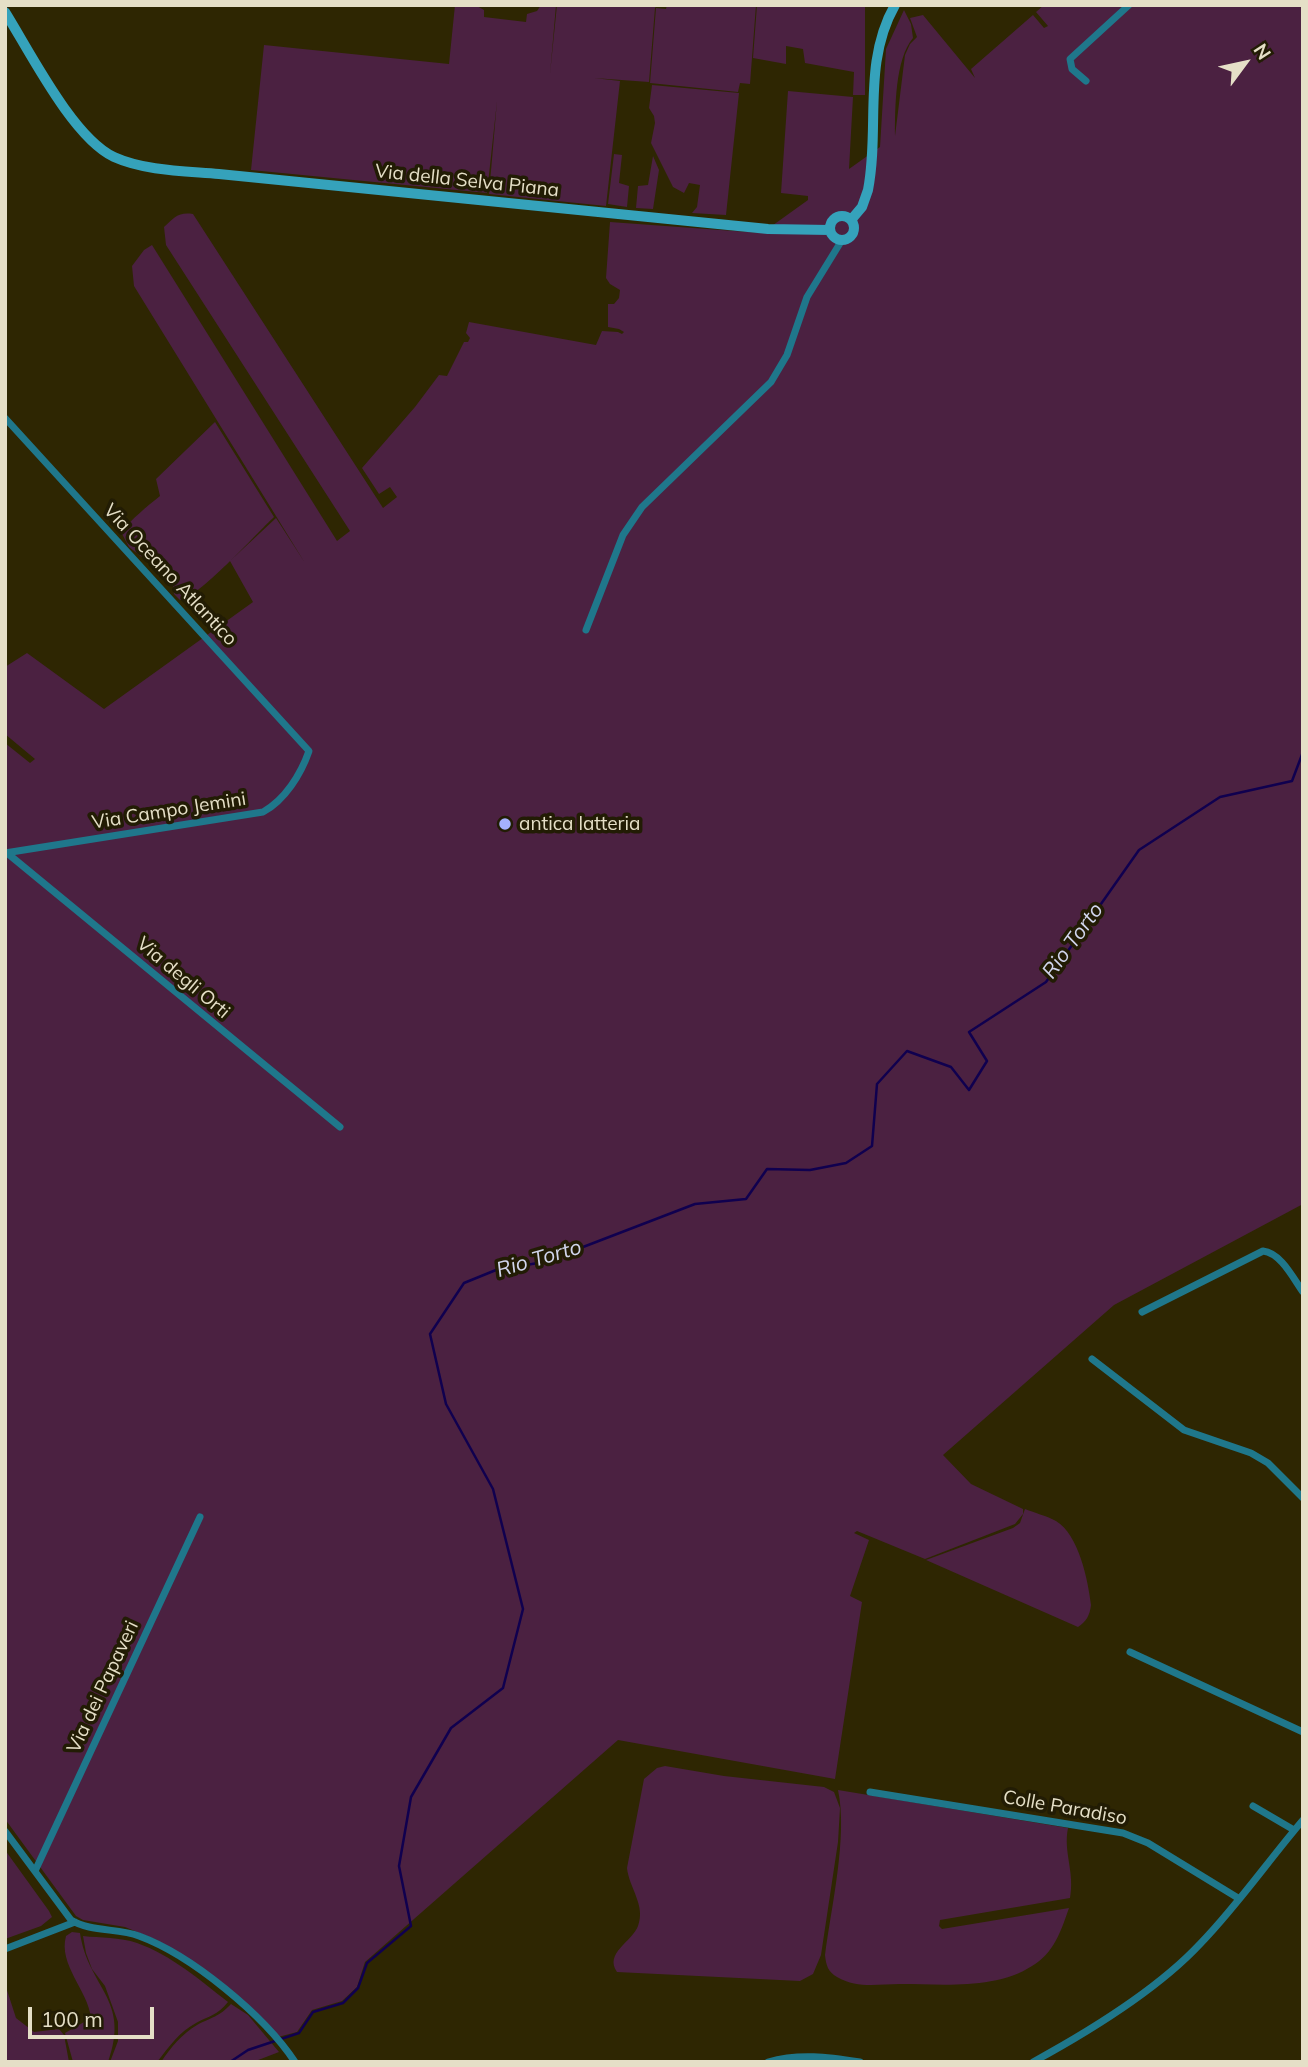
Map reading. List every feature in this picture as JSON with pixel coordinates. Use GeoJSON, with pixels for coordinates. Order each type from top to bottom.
{"type":"FeatureCollection","features":[{"type":"Feature","properties":{"kind":"street"},"geometry":{"type":"LineString","coordinates":[[851,220],[862,207],[868,190],[877,51],[886,22],[895,5]]}},
{"type":"Feature","properties":{"kind":"street"},"geometry":{"type":"LineString","coordinates":[[1115,5],[1121,12]]}},
{"type":"Feature","properties":{"kind":"street"},"geometry":{"type":"LineString","coordinates":[[1086,81],[1072,69],[1070,59],[1129,5]]}},
{"type":"Feature","properties":{"kind":"street","name":"Via della Selva Piana"},"geometry":{"type":"LineString","coordinates":[[5,12],[85,134],[103,151],[119,159],[146,166],[219,174],[768,229],[830,230]]}},
{"type":"Feature","properties":{"kind":"street"},"geometry":{"type":"LineString","coordinates":[[586,630],[628,525],[642,507],[764,391],[775,377],[787,355],[807,297],[842,240],[849,237],[853,231],[851,220],[844,216],[836,217],[831,222],[830,230],[834,237],[842,240]]}},
{"type":"Feature","properties":{"kind":"street","name":"Via Oceano Atlantico"},"geometry":{"type":"LineString","coordinates":[[5,418],[299,738],[309,753]]}},
{"type":"Feature","properties":{"kind":"street","name":"Via Campo Jemini"},"geometry":{"type":"LineString","coordinates":[[6,853],[263,812],[277,803],[289,788],[309,753]]}},
{"type":"Feature","properties":{"kind":"street","name":"Via degli Orti"},"geometry":{"type":"LineString","coordinates":[[6,853],[340,1127]]}},
{"type":"Feature","properties":{"kind":"street"},"geometry":{"type":"LineString","coordinates":[[1142,1312],[1262,1251],[1278,1258],[1303,1292]]}},
{"type":"Feature","properties":{"kind":"street"},"geometry":{"type":"LineString","coordinates":[[1092,1359],[1184,1430],[1265,1460],[1303,1498]]}},
{"type":"Feature","properties":{"kind":"street","name":"Via dei Papaveri"},"geometry":{"type":"LineString","coordinates":[[35,1871],[200,1517]]}},
{"type":"Feature","properties":{"kind":"street"},"geometry":{"type":"LineString","coordinates":[[1130,1652],[1303,1732]]}},
{"type":"Feature","properties":{"kind":"street","name":"Colle Paradiso"},"geometry":{"type":"LineString","coordinates":[[870,1792],[1123,1833],[1148,1843],[1238,1898]]}},
{"type":"Feature","properties":{"kind":"street"},"geometry":{"type":"LineString","coordinates":[[1253,1807],[1294,1830]]}},
{"type":"Feature","properties":{"kind":"street"},"geometry":{"type":"LineString","coordinates":[[1032,2062],[1106,2017],[1172,1970],[1202,1942],[1303,1820]]}},
{"type":"Feature","properties":{"kind":"street"},"geometry":{"type":"LineString","coordinates":[[5,1830],[63,1911],[75,1922]]}},
{"type":"Feature","properties":{"kind":"street"},"geometry":{"type":"LineString","coordinates":[[5,1949],[75,1922],[124,1931],[159,1946],[229,1991],[271,2033],[295,2062]]}},
{"type":"Feature","properties":{"kind":"street"},"geometry":{"type":"LineString","coordinates":[[768,2062],[793,2056],[810,2056],[860,2062]]}},
{"type":"Feature","properties":{"kind":"shaded area"},"geometry":{"type":"Polygon","coordinates":[[[455,5],[475,5],[484,10],[484,17],[526,22],[527,14],[537,11],[541,5],[556,5],[550,74],[557,5],[657,5],[649,82],[594,78],[620,81],[606,206],[489,194],[497,101],[487,193],[251,170],[264,45],[449,64],[455,5]]]}},
{"type":"Feature","properties":{"kind":"shaded area"},"geometry":{"type":"Polygon","coordinates":[[[667,5],[756,5],[750,84],[740,83],[738,92],[650,83],[656,8],[666,9],[667,5]]]}},
{"type":"Feature","properties":{"kind":"shaded area"},"geometry":{"type":"Polygon","coordinates":[[[757,5],[865,5],[865,95],[853,95],[854,72],[805,63],[803,49],[786,46],[786,64],[753,58],[757,5]]]}},
{"type":"Feature","properties":{"kind":"shaded area"},"geometry":{"type":"Polygon","coordinates":[[[1044,5],[1303,5],[1303,1204],[1114,1305],[943,1455],[971,1484],[1023,1509],[1023,1514],[1015,1524],[925,1559],[857,1531],[854,1533],[869,1540],[850,1596],[862,1602],[835,1779],[618,1740],[365,1962],[357,1987],[342,2001],[312,2010],[297,2032],[278,2037],[196,1964],[157,1940],[125,1927],[83,1920],[76,1916],[5,1819],[5,743],[30,763],[35,759],[5,734],[5,667],[27,653],[104,709],[253,602],[230,561],[276,518],[305,563],[134,286],[132,266],[144,250],[152,245],[337,541],[350,531],[166,245],[164,227],[174,218],[193,214],[383,508],[397,497],[390,487],[379,494],[362,468],[439,375],[447,376],[464,342],[468,342],[470,338],[466,333],[469,322],[596,345],[602,331],[622,334],[624,332],[619,329],[608,327],[608,304],[614,304],[619,298],[620,290],[606,278],[610,222],[762,233],[808,200],[808,196],[781,193],[788,91],[853,97],[849,169],[880,147],[886,49],[904,10],[911,24],[913,38],[907,47],[899,71],[895,136],[905,55],[917,37],[910,18],[923,15],[975,78],[971,69],[1033,15],[1044,28],[1048,26],[1036,12],[1044,5]]]}},
{"type":"Feature","properties":{"kind":"shaded area"},"geometry":{"type":"Polygon","coordinates":[[[652,85],[739,93],[726,215],[692,213],[697,207],[700,185],[689,183],[684,193],[673,187],[651,143],[655,123],[649,108],[652,85]]]}},
{"type":"Feature","properties":{"kind":"shaded area"},"geometry":{"type":"Polygon","coordinates":[[[614,154],[622,155],[619,183],[629,186],[627,207],[608,204],[614,154]]]}},
{"type":"Feature","properties":{"kind":"shaded area"},"geometry":{"type":"Polygon","coordinates":[[[653,156],[659,170],[653,209],[636,208],[638,186],[648,185],[653,156]]]}},
{"type":"Feature","properties":{"kind":"shaded area"},"geometry":{"type":"Polygon","coordinates":[[[215,422],[274,517],[213,578],[180,600],[174,594],[171,574],[158,567],[151,558],[143,558],[129,547],[121,532],[160,496],[156,479],[215,422]]]}},
{"type":"Feature","properties":{"kind":"shaded area"},"geometry":{"type":"Polygon","coordinates":[[[1025,1509],[1056,1521],[1071,1537],[1076,1547],[1085,1571],[1091,1605],[1087,1618],[1078,1627],[926,1560],[1013,1528],[1020,1523],[1025,1509]]]}},
{"type":"Feature","properties":{"kind":"shaded area"},"geometry":{"type":"Polygon","coordinates":[[[665,1766],[724,1776],[824,1787],[834,1792],[840,1808],[838,1842],[821,1955],[813,1974],[800,1981],[617,1972],[614,1965],[616,1953],[635,1932],[640,1918],[639,1904],[627,1868],[644,1779],[657,1768],[665,1766]]]}},
{"type":"Feature","properties":{"kind":"shaded area"},"geometry":{"type":"Polygon","coordinates":[[[838,1790],[1068,1828],[1070,1898],[940,1920],[939,1926],[942,1929],[1069,1908],[1060,1933],[1046,1955],[1017,1974],[968,1984],[868,1985],[845,1981],[834,1975],[828,1968],[825,1955],[840,1850],[841,1808],[838,1790]]]}},
{"type":"Feature","properties":{"kind":"shaded area"},"geometry":{"type":"Polygon","coordinates":[[[5,1850],[52,1917],[41,1926],[5,1939],[5,1850]]]}},
{"type":"Feature","properties":{"kind":"shaded area"},"geometry":{"type":"Polygon","coordinates":[[[72,1932],[80,1933],[84,1952],[111,2008],[114,2041],[108,2062],[73,2062],[65,2033],[91,2018],[85,1997],[66,1957],[66,1936],[72,1932]]]}},
{"type":"Feature","properties":{"kind":"shaded area"},"geometry":{"type":"Polygon","coordinates":[[[83,1936],[124,1940],[150,1948],[185,1969],[228,2002],[217,2013],[184,2031],[157,2062],[110,2062],[118,2041],[118,2022],[105,1986],[92,1969],[83,1936]]]}},
{"type":"Feature","properties":{"kind":"shaded area"},"geometry":{"type":"Polygon","coordinates":[[[5,1984],[16,2018],[34,2032],[59,2029],[64,2035],[69,2062],[5,2062],[5,1984]]]}},
{"type":"Feature","properties":{"kind":"shaded area"},"geometry":{"type":"Polygon","coordinates":[[[231,2004],[248,2015],[279,2052],[253,2062],[161,2062],[186,2032],[219,2014],[231,2004]]]}},
{"type":"Feature","properties":{"kind":"waterway","name":"Rio Torto"},"geometry":{"type":"LineString","coordinates":[[230,2062],[248,2050],[299,2033],[313,2012],[343,2003],[358,1988],[367,1963],[411,1926],[399,1866],[411,1797],[451,1728],[503,1688],[523,1609],[493,1489],[446,1404],[430,1334],[464,1283],[496,1270],[544,1262],[695,1204],[746,1199],[767,1169],[810,1170],[846,1163],[872,1146],[877,1084],[907,1051],[951,1067],[969,1090],[987,1061],[969,1032],[1046,982],[1139,850],[1220,797],[1292,781],[1303,752]]}},
{"type":"Feature","properties":{"kind":"place","name":"antica latteria"},"geometry":{"type":"Point","coordinates":[505,824]}}]}
